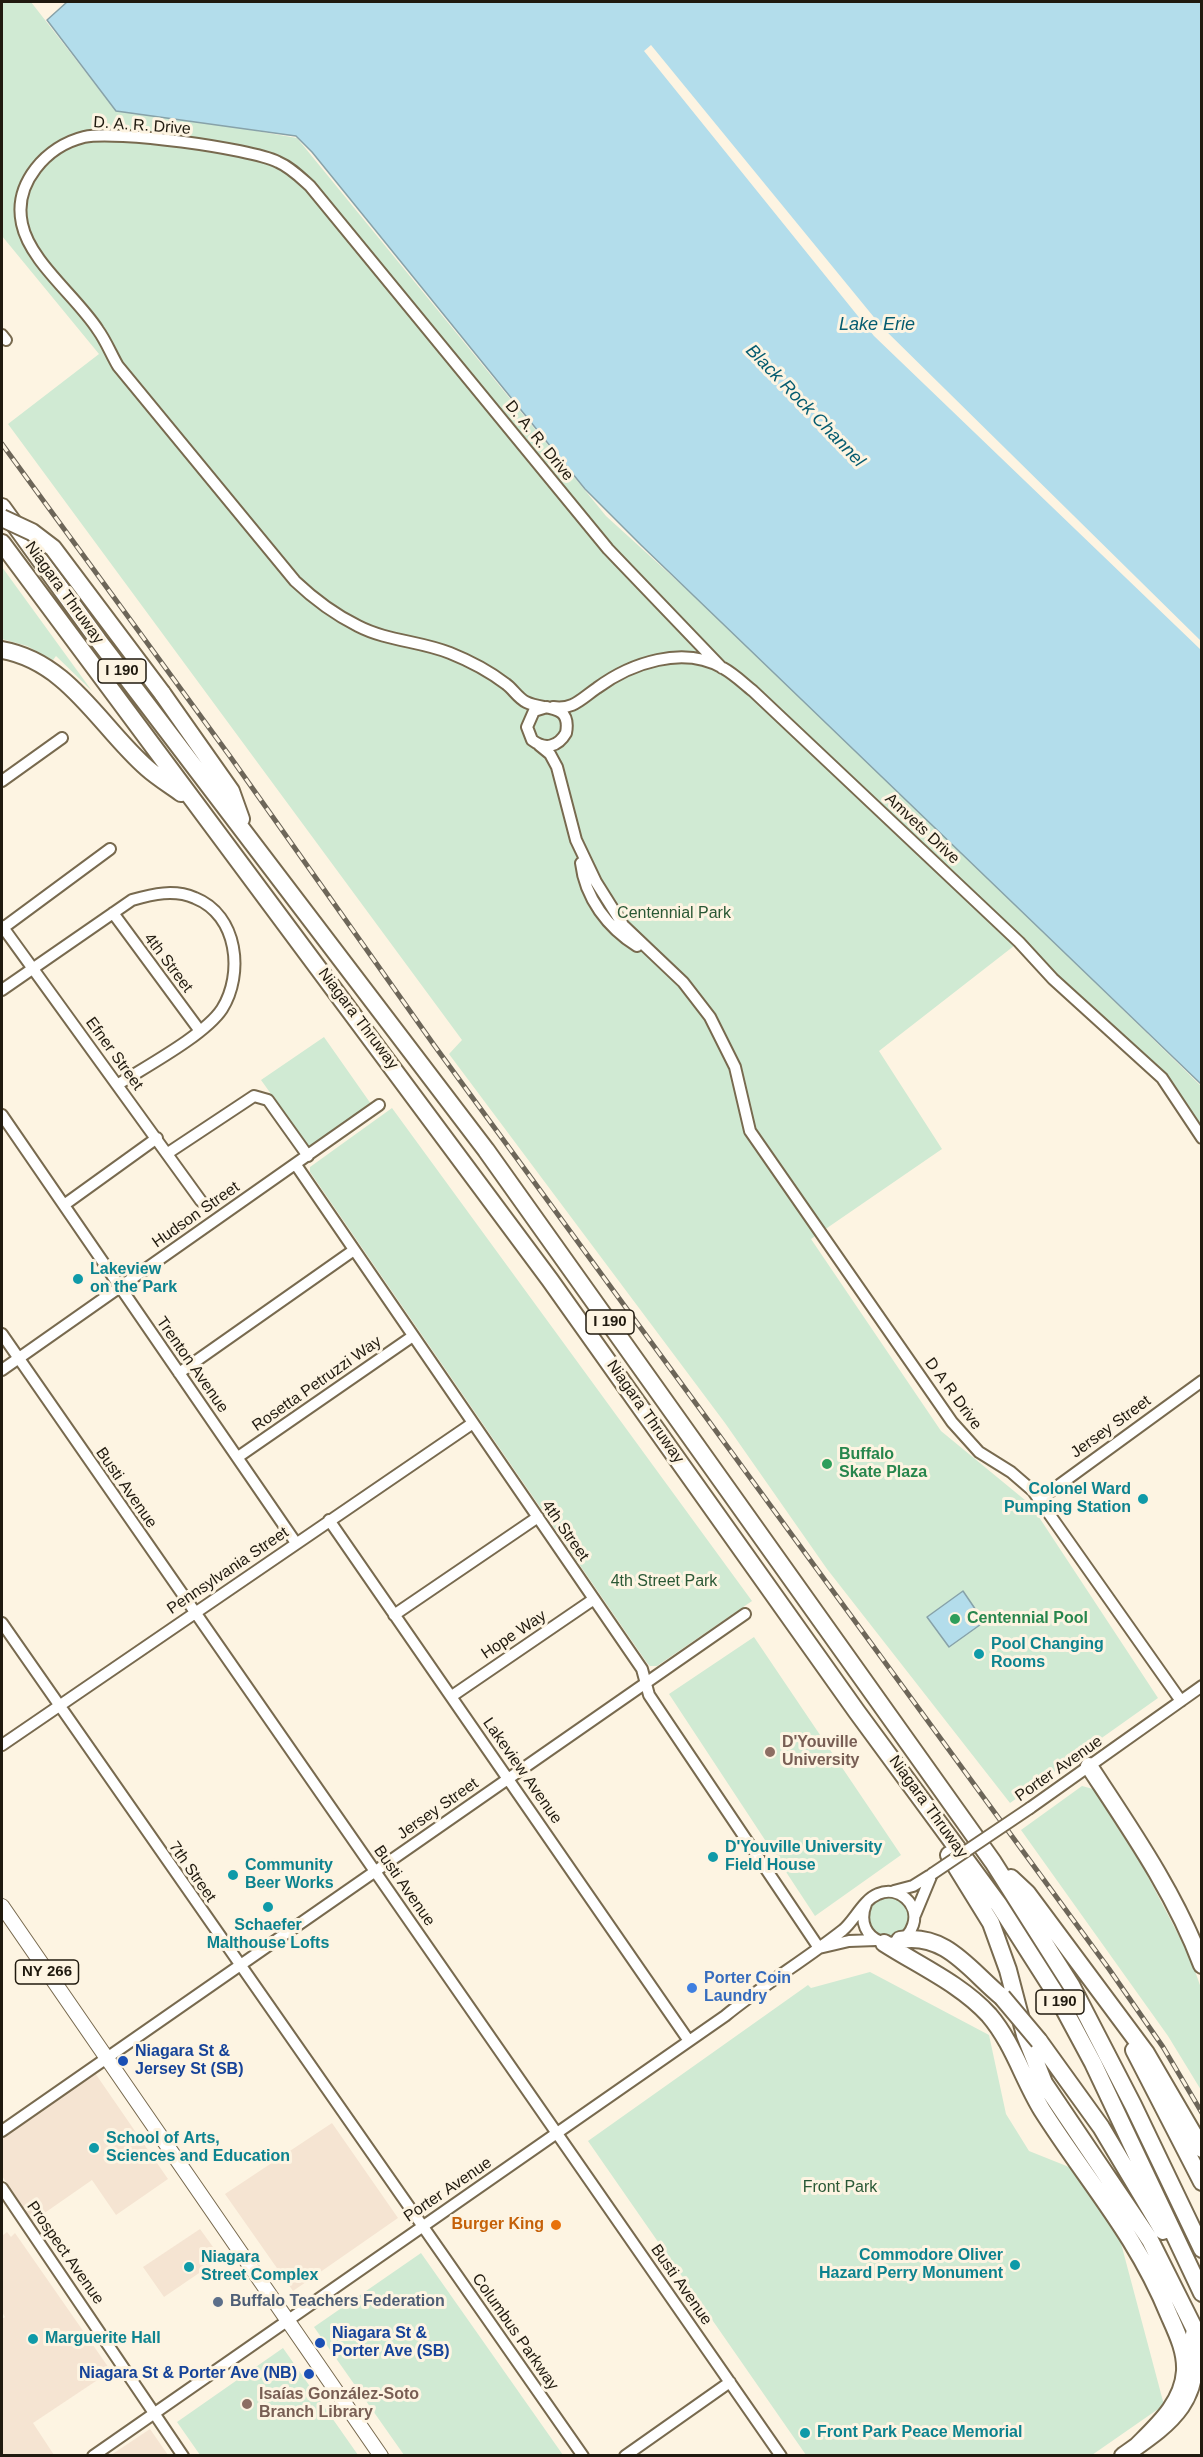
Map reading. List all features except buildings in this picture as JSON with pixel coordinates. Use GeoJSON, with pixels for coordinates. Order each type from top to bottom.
{"type":"FeatureCollection","features":[{"type":"Feature","properties":{"kind":"highway","name":"Niagara Thruway"},"geometry":{"type":"LineString","coordinates":[[2,507],[98,640],[493,1160],[993,1862],[1052,1952],[1076,1994],[1202,2249]]}},
{"type":"Feature","properties":{"kind":"highway"},"geometry":{"type":"LineString","coordinates":[[2,518],[32,532],[53,548],[162,693],[231,791],[246,833]]}},
{"type":"Feature","properties":{"kind":"highway","name":"Niagara Thruway"},"geometry":{"type":"LineString","coordinates":[[2,543],[374,1039],[550,1280],[857,1712],[999,1905],[1057,1996],[1117,2111],[1200,2290]]}},
{"type":"Feature","properties":{"kind":"highway"},"geometry":{"type":"LineString","coordinates":[[2,650],[37,662],[54,673],[86,701],[147,768],[195,803]]}},
{"type":"Feature","properties":{"kind":"highway"},"geometry":{"type":"LineString","coordinates":[[857,1712],[871,1746],[960,1870],[991,1923],[1008,1970],[1025,2035],[1044,2083],[1056,2104],[1134,2213],[1202,2344]]}},
{"type":"Feature","properties":{"kind":"highway"},"geometry":{"type":"LineString","coordinates":[[1089,1766],[1156,1870],[1178,1909],[1202,1965]]}},
{"type":"Feature","properties":{"kind":"highway"},"geometry":{"type":"LineString","coordinates":[[993,1862],[1027,1893],[1125,2026],[1165,2083],[1202,2149]]}},
{"type":"Feature","properties":{"kind":"highway"},"geometry":{"type":"LineString","coordinates":[[887,1941],[919,1938],[933,1941],[952,1952],[1002,1997],[1039,2041],[1101,2127],[1175,2255],[1200,2290]]}},
{"type":"Feature","properties":{"kind":"highway"},"geometry":{"type":"LineString","coordinates":[[887,1941],[957,1988],[974,2001],[994,2022],[1009,2043],[1043,2111],[1106,2198],[1147,2265],[1182,2346],[1185,2372],[1180,2394],[1173,2407],[1137,2446]]}},
{"type":"Feature","properties":{"kind":"highway"},"geometry":{"type":"LineString","coordinates":[[1125,2026],[1157,2098],[1202,2182]]}},
{"type":"Feature","properties":{"kind":"highway"},"geometry":{"type":"LineString","coordinates":[[1122,2456],[1174,2422],[1187,2407],[1197,2386],[1200,2358],[1184,2308]]}},
{"type":"Feature","properties":{"kind":"main road","name":"NY 266"},"geometry":{"type":"LineString","coordinates":[[2,1906],[381,2456]]}},
{"type":"Feature","properties":{"kind":"street","name":"D. A. R. Drive"},"geometry":{"type":"LineString","coordinates":[[549,707],[527,703],[494,675],[450,653],[384,636],[360,627],[316,601],[296,581],[118,366],[98,330],[26,236],[20,208],[23,192],[35,169],[51,153],[84,137],[116,136],[210,146],[264,156],[296,173],[310,186],[608,549],[722,668]]}},
{"type":"Feature","properties":{"kind":"street","name":"Amvets Drive"},"geometry":{"type":"LineString","coordinates":[[575,705],[615,676],[632,667],[653,661],[696,660],[722,668],[753,691],[1019,942],[1053,979],[1162,1078],[1202,1138]]}},
{"type":"Feature","properties":{"kind":"street"},"geometry":{"type":"LineString","coordinates":[[521,699],[526,709],[527,727],[535,742],[550,754],[557,766]]}},
{"type":"Feature","properties":{"kind":"street"},"geometry":{"type":"LineString","coordinates":[[527,727],[534,711],[549,707],[564,709],[575,705]]}},
{"type":"Feature","properties":{"kind":"street"},"geometry":{"type":"LineString","coordinates":[[557,766],[559,750],[570,713],[575,705]]}},
{"type":"Feature","properties":{"kind":"street"},"geometry":{"type":"LineString","coordinates":[[549,707],[564,717],[566,732]]}},
{"type":"Feature","properties":{"kind":"street"},"geometry":{"type":"LineString","coordinates":[[535,742],[552,746],[566,732]]}},
{"type":"Feature","properties":{"kind":"street"},"geometry":{"type":"LineString","coordinates":[[2,781],[62,738]]}},
{"type":"Feature","properties":{"kind":"street","name":"D A R Drive"},"geometry":{"type":"LineString","coordinates":[[557,766],[580,853],[613,910],[653,956],[683,982],[713,1021],[735,1067],[750,1131],[760,1146],[965,1438],[979,1452],[1025,1483],[1040,1499],[1181,1701]]}},
{"type":"Feature","properties":{"kind":"street"},"geometry":{"type":"LineString","coordinates":[[2,927],[110,849]]}},
{"type":"Feature","properties":{"kind":"street"},"geometry":{"type":"LineString","coordinates":[[2,990],[132,900],[153,894],[180,894],[207,904],[227,927],[233,943],[235,958],[230,991],[215,1019],[117,1085]]}},
{"type":"Feature","properties":{"kind":"street","name":"4th Street"},"geometry":{"type":"LineString","coordinates":[[116,911],[200,1030]]}},
{"type":"Feature","properties":{"kind":"street","name":"Efner Street"},"geometry":{"type":"LineString","coordinates":[[2,927],[201,1201]]}},
{"type":"Feature","properties":{"kind":"street"},"geometry":{"type":"LineString","coordinates":[[168,1153],[254,1096],[268,1100],[308,1156]]}},
{"type":"Feature","properties":{"kind":"street","name":"Hudson Street"},"geometry":{"type":"LineString","coordinates":[[2,1370],[379,1105]]}},
{"type":"Feature","properties":{"kind":"street","name":"Trenton Avenue"},"geometry":{"type":"LineString","coordinates":[[2,1114],[296,1543]]}},
{"type":"Feature","properties":{"kind":"street"},"geometry":{"type":"LineString","coordinates":[[64,1204],[157,1138]]}},
{"type":"Feature","properties":{"kind":"street","name":"4th Street"},"geometry":{"type":"LineString","coordinates":[[296,1165],[642,1669],[649,1695],[819,1948]]}},
{"type":"Feature","properties":{"kind":"street"},"geometry":{"type":"LineString","coordinates":[[179,1373],[354,1250]]}},
{"type":"Feature","properties":{"kind":"street","name":"Busti Avenue"},"geometry":{"type":"LineString","coordinates":[[2,1334],[781,2456]]}},
{"type":"Feature","properties":{"kind":"street","name":"Rosetta Petruzzi Way"},"geometry":{"type":"LineString","coordinates":[[238,1457],[413,1336]]}},
{"type":"Feature","properties":{"kind":"street","name":"Jersey Street"},"geometry":{"type":"LineString","coordinates":[[1040,1499],[1202,1381]]}},
{"type":"Feature","properties":{"kind":"street","name":"Pennsylvania Street"},"geometry":{"type":"LineString","coordinates":[[2,1745],[473,1423]]}},
{"type":"Feature","properties":{"kind":"street"},"geometry":{"type":"LineString","coordinates":[[394,1614],[537,1517]]}},
{"type":"Feature","properties":{"kind":"street","name":"Lakeview Avenue"},"geometry":{"type":"LineString","coordinates":[[329,1520],[689,2041]]}},
{"type":"Feature","properties":{"kind":"street","name":"Hope Way"},"geometry":{"type":"LineString","coordinates":[[452,1696],[594,1599]]}},
{"type":"Feature","properties":{"kind":"street","name":"Jersey Street"},"geometry":{"type":"LineString","coordinates":[[2,2131],[745,1614]]}},
{"type":"Feature","properties":{"kind":"street","name":"7th Street"},"geometry":{"type":"LineString","coordinates":[[2,1623],[57,1706],[422,2226]]}},
{"type":"Feature","properties":{"kind":"street","name":"Porter Avenue"},"geometry":{"type":"LineString","coordinates":[[93,2456],[558,2134],[763,1985],[819,1948],[849,1924],[872,1897],[906,1889],[932,1874],[1030,1808],[1202,1686]]}},
{"type":"Feature","properties":{"kind":"street"},"geometry":{"type":"LineString","coordinates":[[866,1904],[862,1920],[865,1928],[887,1941],[908,1935],[932,1874]]}},
{"type":"Feature","properties":{"kind":"street"},"geometry":{"type":"LineString","coordinates":[[890,1891],[904,1897],[914,1910],[914,1918]]}},
{"type":"Feature","properties":{"kind":"street","name":"Porter Avenue"},"geometry":{"type":"LineString","coordinates":[[819,1948],[849,1941],[887,1941]]}},
{"type":"Feature","properties":{"kind":"street","name":"Prospect Avenue"},"geometry":{"type":"LineString","coordinates":[[2,2188],[183,2456]]}},
{"type":"Feature","properties":{"kind":"street","name":"Columbus Parkway"},"geometry":{"type":"LineString","coordinates":[[422,2226],[583,2456]]}},
{"type":"Feature","properties":{"kind":"street"},"geometry":{"type":"LineString","coordinates":[[625,2456],[730,2382]]}},
{"type":"Feature","properties":{"kind":"shaded area"},"geometry":{"type":"Polygon","coordinates":[[[95,2073],[168,2179],[116,2215],[92,2180],[33,2221],[2,2176],[2,2137],[95,2073]]]}},
{"type":"Feature","properties":{"kind":"shaded area"},"geometry":{"type":"Polygon","coordinates":[[[332,2123],[398,2218],[293,2291],[225,2194],[332,2123]]]}},
{"type":"Feature","properties":{"kind":"shaded area"},"geometry":{"type":"Polygon","coordinates":[[[200,2229],[221,2258],[164,2297],[143,2267],[200,2229]]]}},
{"type":"Feature","properties":{"kind":"shaded area"},"geometry":{"type":"Polygon","coordinates":[[[7,2232],[11,2237],[15,2233],[111,2371],[33,2423],[54,2455],[2,2455],[2,2319],[5,2317],[2,2312],[2,2236],[7,2232]]]}},
{"type":"Feature","properties":{"kind":"shaded area"},"geometry":{"type":"Polygon","coordinates":[[[150,2429],[168,2455],[111,2455],[150,2429]]]}},
{"type":"Feature","properties":{"kind":"green space","name":"Centennial Park"},"geometry":{"type":"Polygon","coordinates":[[[2,2],[31,2],[112,106],[297,138],[606,516],[774,669],[1201,1086],[1201,1138],[1162,1078],[1019,942],[879,1051],[942,1149],[811,1239],[941,1431],[1031,1505],[1158,1698],[1010,1803],[827,1569],[725,1423],[449,1054],[462,1040],[8,424],[99,354],[2,236],[2,2]]]}},
{"type":"Feature","properties":{"kind":"green space"},"geometry":{"type":"Polygon","coordinates":[[[2,567],[92,691],[56,656],[53,660],[27,646],[2,639],[2,567]]]}},
{"type":"Feature","properties":{"kind":"green space"},"geometry":{"type":"Polygon","coordinates":[[[324,1037],[371,1104],[309,1147],[261,1080],[324,1037]]]}},
{"type":"Feature","properties":{"kind":"green space","name":"4th Street Park"},"geometry":{"type":"Polygon","coordinates":[[[392,1108],[752,1601],[657,1666],[650,1666],[647,1663],[310,1172],[310,1167],[392,1108]]]}},
{"type":"Feature","properties":{"kind":"green space","name":"D'Youville University"},"geometry":{"type":"Polygon","coordinates":[[[754,1637],[901,1855],[815,1916],[669,1694],[754,1637]]]}},
{"type":"Feature","properties":{"kind":"green space"},"geometry":{"type":"Polygon","coordinates":[[[1082,1786],[1093,1789],[1144,1869],[1190,1957],[1201,1988],[1201,2090],[1168,2036],[1021,1830],[1082,1786]]]}},
{"type":"Feature","properties":{"kind":"green space"},"geometry":{"type":"Polygon","coordinates":[[[889,1897],[897,1898],[903,1903],[908,1909],[908,1925],[903,1931],[897,1936],[889,1937],[881,1936],[875,1931],[870,1925],[869,1917],[870,1909],[875,1903],[881,1898],[889,1897]]]}},
{"type":"Feature","properties":{"kind":"green space","name":"Front Park"},"geometry":{"type":"Polygon","coordinates":[[[870,1972],[989,2035],[1006,2114],[1029,2151],[1074,2169],[1118,2232],[1164,2405],[1092,2455],[806,2455],[588,2141],[808,1985],[811,1988],[870,1972]]]}},
{"type":"Feature","properties":{"kind":"green space"},"geometry":{"type":"Polygon","coordinates":[[[421,2253],[563,2455],[404,2455],[314,2327],[421,2253]]]}},
{"type":"Feature","properties":{"kind":"green space"},"geometry":{"type":"Polygon","coordinates":[[[283,2348],[358,2455],[200,2455],[177,2422],[283,2348]]]}},
{"type":"Feature","properties":{"kind":"water","name":"Lake Erie"},"geometry":{"type":"Polygon","coordinates":[[[67,2],[1201,2],[1201,1084],[585,489],[312,152],[296,136],[116,111],[47,20],[67,2]]]}},
{"type":"Feature","properties":{"kind":"water","name":"Centennial Pool"},"geometry":{"type":"Polygon","coordinates":[[[963,1591],[984,1622],[949,1647],[927,1617],[963,1591]]]}},
{"type":"Feature","properties":{"kind":"pier"},"geometry":{"type":"Polygon","coordinates":[[[651,45],[882,327],[1201,641],[1201,650],[874,336],[644,51],[651,45]]]}},
{"type":"Feature","properties":{"kind":"railway"},"geometry":{"type":"LineString","coordinates":[[2,444],[229,755],[434,1045],[1109,1969],[1163,2047],[1202,2113]]}},
{"type":"Feature","properties":{"kind":"place","name":"Lakeview on the Park"},"geometry":{"type":"Point","coordinates":[78,1279]}},
{"type":"Feature","properties":{"kind":"place","name":"Buffalo Skate Plaza"},"geometry":{"type":"Point","coordinates":[827,1464]}},
{"type":"Feature","properties":{"kind":"place","name":"Colonel Ward Pumping Station"},"geometry":{"type":"Point","coordinates":[1143,1499]}},
{"type":"Feature","properties":{"kind":"place","name":"Centennial Pool"},"geometry":{"type":"Point","coordinates":[955,1619]}},
{"type":"Feature","properties":{"kind":"place","name":"Pool Changing Rooms"},"geometry":{"type":"Point","coordinates":[979,1654]}},
{"type":"Feature","properties":{"kind":"place","name":"D'Youville University"},"geometry":{"type":"Point","coordinates":[770,1752]}},
{"type":"Feature","properties":{"kind":"place","name":"D'Youville University Field House"},"geometry":{"type":"Point","coordinates":[713,1857]}},
{"type":"Feature","properties":{"kind":"place","name":"Community Beer Works"},"geometry":{"type":"Point","coordinates":[233,1875]}},
{"type":"Feature","properties":{"kind":"place","name":"Schaefer Malthouse Lofts"},"geometry":{"type":"Point","coordinates":[268,1907]}},
{"type":"Feature","properties":{"kind":"place","name":"Porter Coin Laundry"},"geometry":{"type":"Point","coordinates":[692,1988]}},
{"type":"Feature","properties":{"kind":"place","name":"Niagara St & Jersey St (SB)"},"geometry":{"type":"Point","coordinates":[123,2061]}},
{"type":"Feature","properties":{"kind":"place","name":"School of Arts, Sciences and Education"},"geometry":{"type":"Point","coordinates":[94,2148]}},
{"type":"Feature","properties":{"kind":"place","name":"Burger King"},"geometry":{"type":"Point","coordinates":[556,2225]}},
{"type":"Feature","properties":{"kind":"place","name":"Commodore Oliver Hazard Perry Monument"},"geometry":{"type":"Point","coordinates":[1015,2265]}},
{"type":"Feature","properties":{"kind":"place","name":"Niagara Street Complex"},"geometry":{"type":"Point","coordinates":[189,2267]}},
{"type":"Feature","properties":{"kind":"place","name":"Buffalo Teachers Federation"},"geometry":{"type":"Point","coordinates":[218,2302]}},
{"type":"Feature","properties":{"kind":"place","name":"Marguerite Hall"},"geometry":{"type":"Point","coordinates":[33,2339]}},
{"type":"Feature","properties":{"kind":"place","name":"Niagara St & Porter Ave (SB)"},"geometry":{"type":"Point","coordinates":[320,2343]}},
{"type":"Feature","properties":{"kind":"place","name":"Niagara St & Porter Ave (NB)"},"geometry":{"type":"Point","coordinates":[309,2374]}},
{"type":"Feature","properties":{"kind":"place","name":"Isaías González-Soto Branch Library"},"geometry":{"type":"Point","coordinates":[247,2404]}},
{"type":"Feature","properties":{"kind":"place","name":"Front Park Peace Memorial"},"geometry":{"type":"Point","coordinates":[805,2433]}},
{"type":"Feature","properties":{"kind":"water label","name":"Black Rock Channel"},"geometry":{"type":"Point","coordinates":[805,406]}}]}
